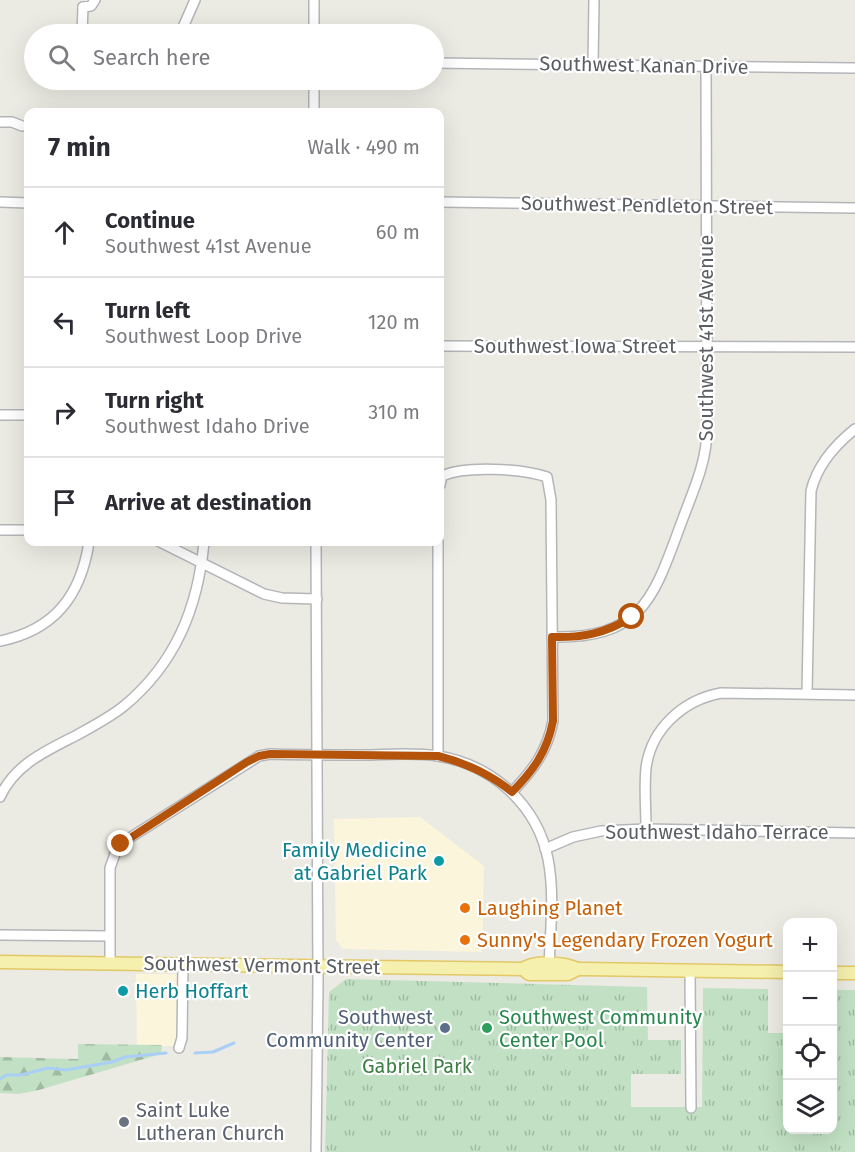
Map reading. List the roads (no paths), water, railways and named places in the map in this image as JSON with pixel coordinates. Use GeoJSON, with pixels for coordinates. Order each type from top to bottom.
{"type":"FeatureCollection","features":[{"type":"Feature","properties":{"kind":"main road","name":"Southwest Vermont Street"},"geometry":{"type":"LineString","coordinates":[[0,962],[523,969],[529,974],[549,969],[568,974],[578,969],[783,972]]}},
{"type":"Feature","properties":{"kind":"main road"},"geometry":{"type":"LineString","coordinates":[[837,973],[855,973]]}},
{"type":"Feature","properties":{"kind":"street"},"geometry":{"type":"LineString","coordinates":[[75,0],[83,7],[91,6],[95,0]]}},
{"type":"Feature","properties":{"kind":"street"},"geometry":{"type":"LineString","coordinates":[[184,24],[195,0]]}},
{"type":"Feature","properties":{"kind":"street"},"geometry":{"type":"LineString","coordinates":[[314,0],[314,24]]}},
{"type":"Feature","properties":{"kind":"street"},"geometry":{"type":"LineString","coordinates":[[593,64],[594,0]]}},
{"type":"Feature","properties":{"kind":"street"},"geometry":{"type":"LineString","coordinates":[[82,24],[83,7]]}},
{"type":"Feature","properties":{"kind":"street","name":"Southwest Kanan Drive"},"geometry":{"type":"LineString","coordinates":[[444,63],[855,68]]}},
{"type":"Feature","properties":{"kind":"street","name":"Southwest 41st Avenue"},"geometry":{"type":"LineString","coordinates":[[552,637],[589,636],[616,626],[639,611],[654,591],[700,473],[706,451],[706,66]]}},
{"type":"Feature","properties":{"kind":"street"},"geometry":{"type":"LineString","coordinates":[[314,90],[314,108]]}},
{"type":"Feature","properties":{"kind":"street"},"geometry":{"type":"LineString","coordinates":[[0,122],[12,122],[22,126]]}},
{"type":"Feature","properties":{"kind":"street"},"geometry":{"type":"LineString","coordinates":[[0,202],[24,203]]}},
{"type":"Feature","properties":{"kind":"street","name":"Southwest Pendleton Street"},"geometry":{"type":"LineString","coordinates":[[444,202],[855,208]]}},
{"type":"Feature","properties":{"kind":"street","name":"Southwest Iowa Street"},"geometry":{"type":"LineString","coordinates":[[444,346],[855,346]]}},
{"type":"Feature","properties":{"kind":"street"},"geometry":{"type":"LineString","coordinates":[[0,415],[24,415]]}},
{"type":"Feature","properties":{"kind":"street"},"geometry":{"type":"LineString","coordinates":[[807,693],[811,492],[814,478],[822,464],[837,445],[855,429]]}},
{"type":"Feature","properties":{"kind":"street"},"geometry":{"type":"LineString","coordinates":[[444,475],[461,471],[518,470],[547,477],[551,500],[553,721],[545,750],[537,765],[512,792]]}},
{"type":"Feature","properties":{"kind":"street"},"geometry":{"type":"LineString","coordinates":[[0,530],[24,530]]}},
{"type":"Feature","properties":{"kind":"street"},"geometry":{"type":"LineString","coordinates":[[0,641],[21,637],[40,626],[66,603],[78,585],[86,565],[88,546]]}},
{"type":"Feature","properties":{"kind":"street"},"geometry":{"type":"LineString","coordinates":[[168,546],[264,594],[282,598],[317,598]]}},
{"type":"Feature","properties":{"kind":"street"},"geometry":{"type":"LineString","coordinates":[[0,797],[10,779],[27,762],[104,720],[123,706],[160,667],[188,620],[204,546]]}},
{"type":"Feature","properties":{"kind":"street"},"geometry":{"type":"LineString","coordinates":[[316,546],[318,965],[316,1152]]}},
{"type":"Feature","properties":{"kind":"street"},"geometry":{"type":"LineString","coordinates":[[438,546],[438,756]]}},
{"type":"Feature","properties":{"kind":"street"},"geometry":{"type":"LineString","coordinates":[[646,829],[645,782],[648,758],[654,740],[673,716],[692,703],[721,693],[855,695]]}},
{"type":"Feature","properties":{"kind":"street"},"geometry":{"type":"LineString","coordinates":[[110,964],[110,868],[114,854],[121,844],[259,756],[270,754],[438,756],[483,772],[512,792],[531,817],[545,849],[550,883],[549,969]]}},
{"type":"Feature","properties":{"kind":"street","name":"Southwest Idaho Terrace"},"geometry":{"type":"LineString","coordinates":[[545,849],[588,833],[646,829],[855,833]]}},
{"type":"Feature","properties":{"kind":"street"},"geometry":{"type":"LineString","coordinates":[[0,935],[109,936]]}},
{"type":"Feature","properties":{"kind":"street"},"geometry":{"type":"LineString","coordinates":[[179,1048],[182,1038],[183,964]]}},
{"type":"Feature","properties":{"kind":"street"},"geometry":{"type":"LineString","coordinates":[[690,971],[691,1108]]}},
{"type":"Feature","properties":{"kind":"waterway"},"geometry":{"type":"LineString","coordinates":[[195,1053],[213,1052],[234,1043]]}},
{"type":"Feature","properties":{"kind":"waterway"},"geometry":{"type":"LineString","coordinates":[[0,1079],[6,1075],[21,1075],[48,1068],[66,1070],[112,1062],[125,1057],[166,1053]]}},
{"type":"Feature","properties":{"kind":"place","name":"Family Medicine at Gabriel Park"},"geometry":{"type":"Point","coordinates":[439,861]}},
{"type":"Feature","properties":{"kind":"place","name":"Laughing Planet"},"geometry":{"type":"Point","coordinates":[465,908]}},
{"type":"Feature","properties":{"kind":"place","name":"Sunny's Legendary Frozen Yogurt"},"geometry":{"type":"Point","coordinates":[465,940]}},
{"type":"Feature","properties":{"kind":"place","name":"Herb Hoffart"},"geometry":{"type":"Point","coordinates":[123,991]}},
{"type":"Feature","properties":{"kind":"place","name":"Southwest Community Center"},"geometry":{"type":"Point","coordinates":[445,1028]}},
{"type":"Feature","properties":{"kind":"place","name":"Southwest Community Center Pool"},"geometry":{"type":"Point","coordinates":[487,1028]}},
{"type":"Feature","properties":{"kind":"place","name":"Saint Luke Lutheran Church"},"geometry":{"type":"Point","coordinates":[124,1122]}},
{"type":"Feature","properties":{"kind":"park label","name":"Gabriel Park"},"geometry":{"type":"Point","coordinates":[417,1066]}}]}
